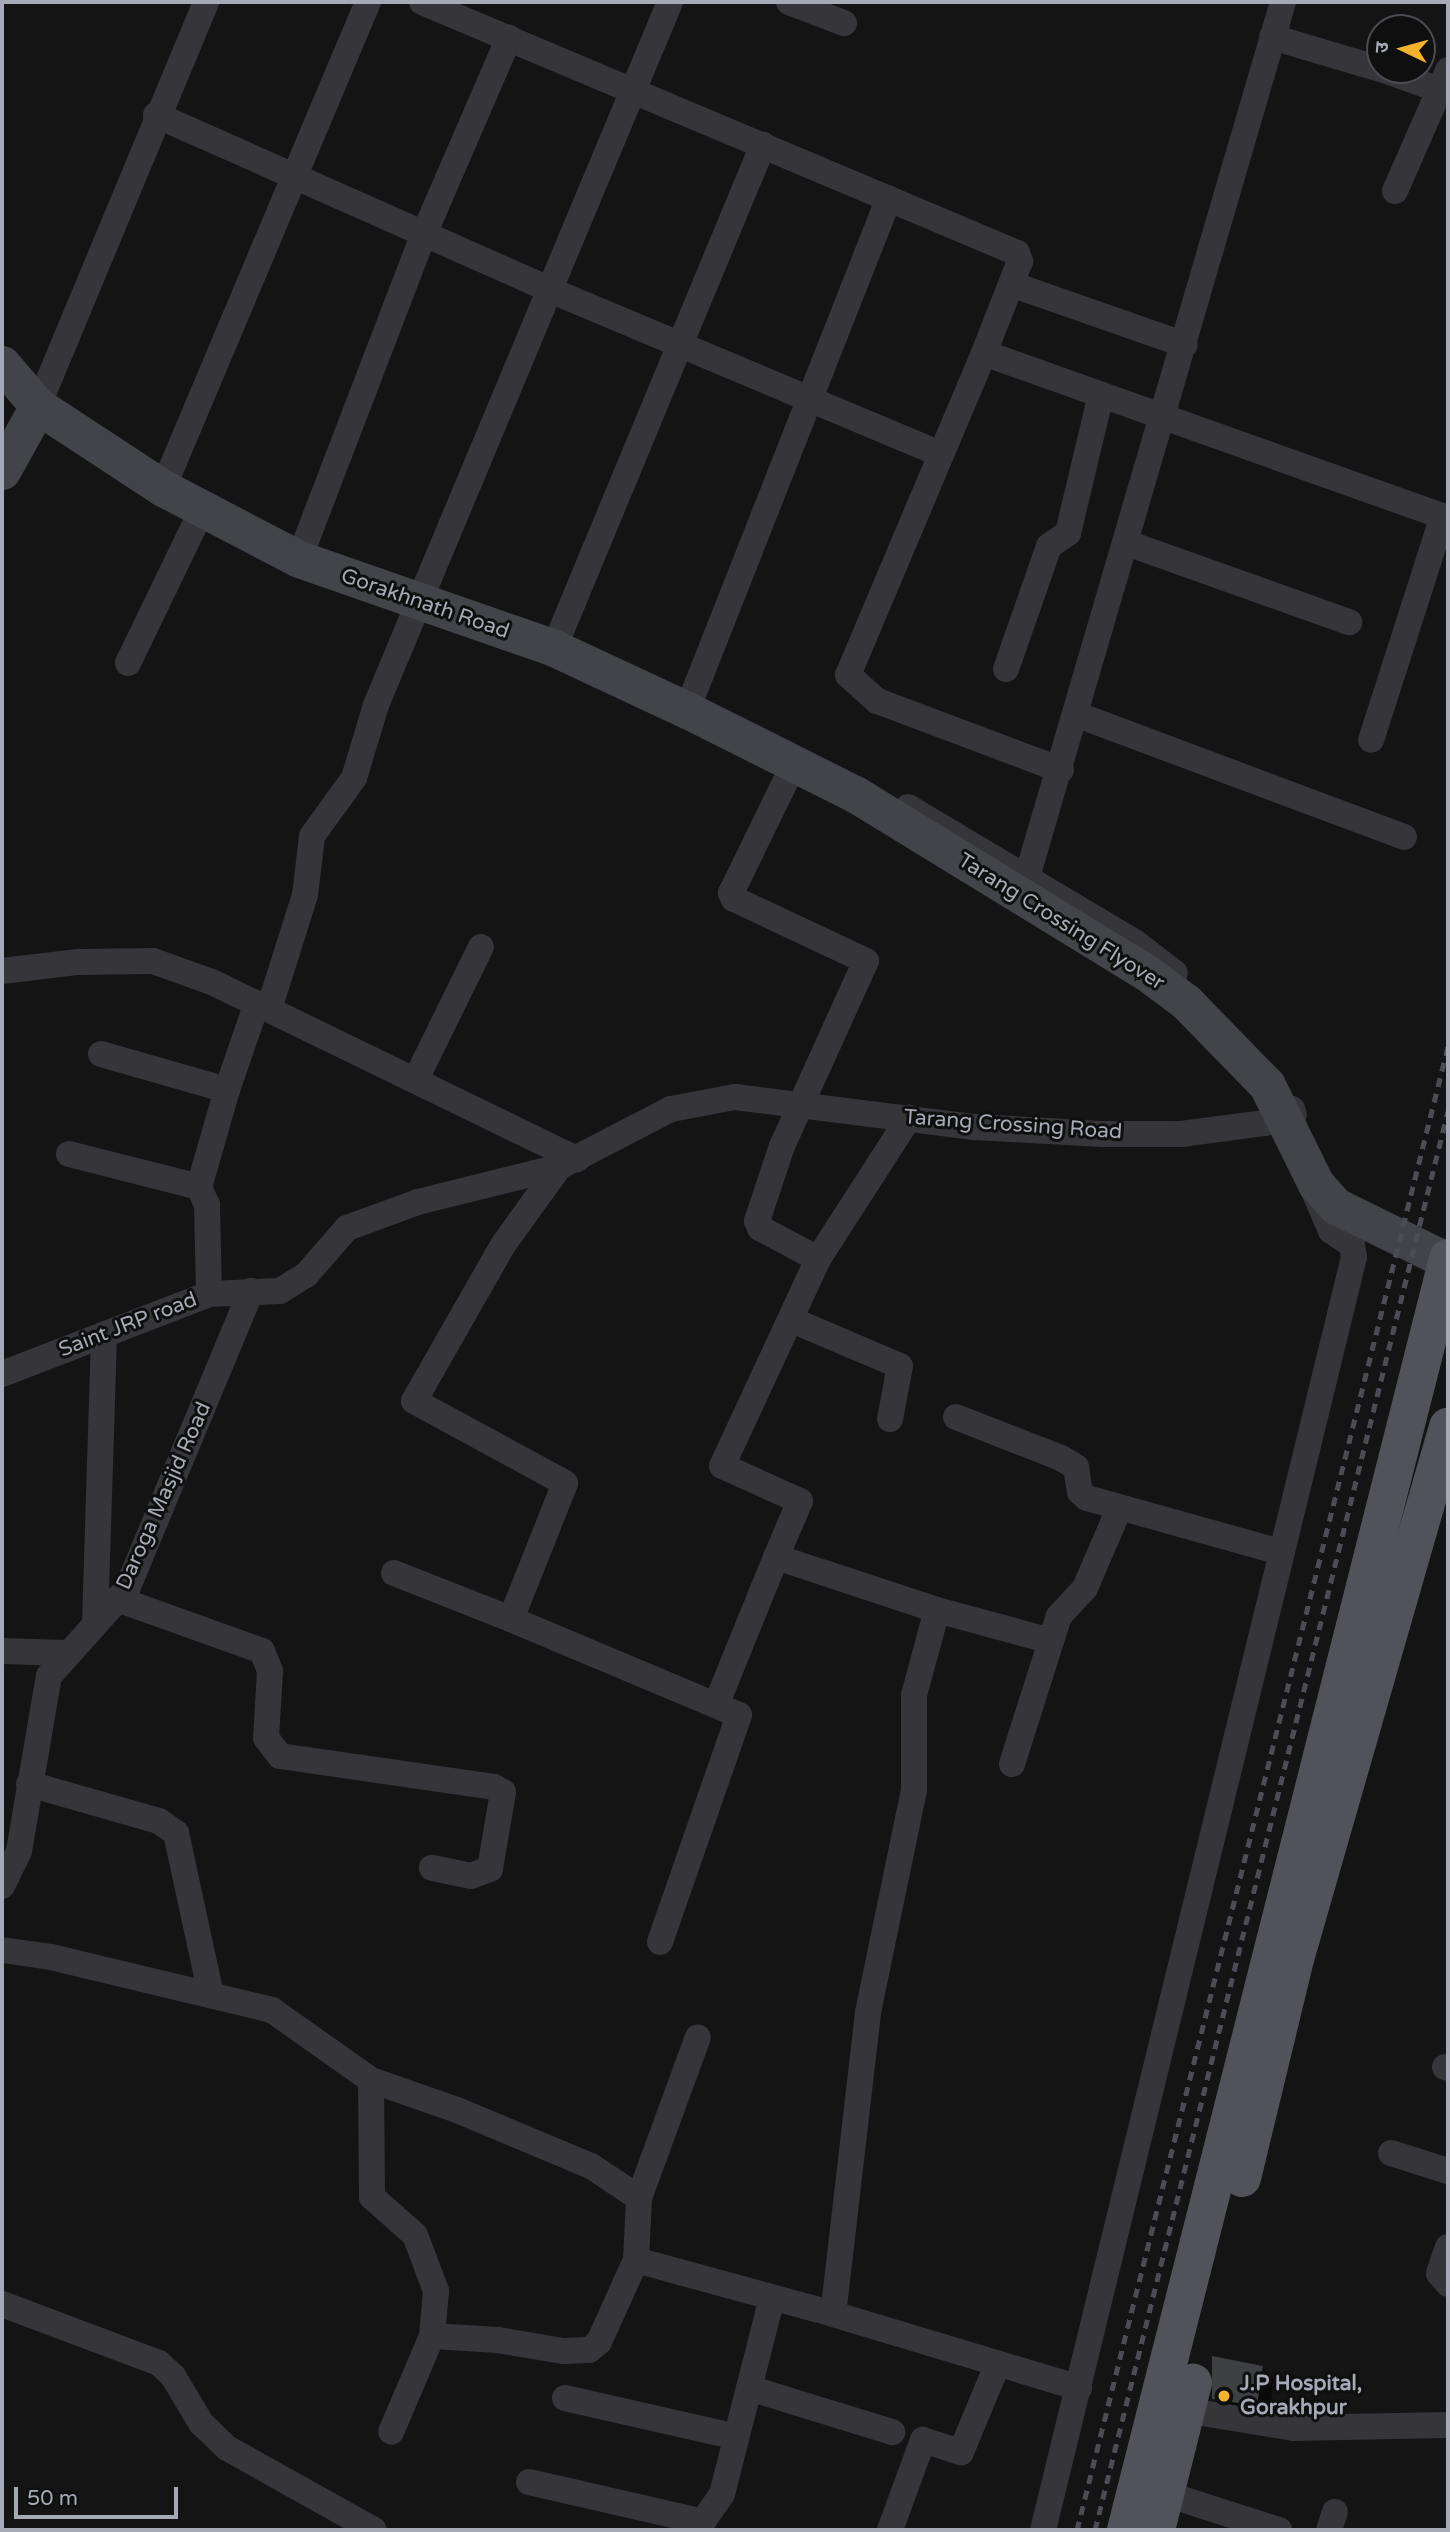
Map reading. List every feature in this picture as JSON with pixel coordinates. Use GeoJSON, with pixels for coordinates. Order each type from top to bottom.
{"type":"FeatureCollection","features":[{"type":"Feature","properties":{"kind":"main road","name":"Gorakhnath Road"},"geometry":{"type":"LineString","coordinates":[[2,364],[38,407],[163,488],[299,559],[418,603],[554,648],[687,710],[824,779]]}},
{"type":"Feature","properties":{"kind":"main road"},"geometry":{"type":"LineString","coordinates":[[2,471],[38,407]]}},
{"type":"Feature","properties":{"kind":"main road","name":"Tarang Crossing Flyover"},"geometry":{"type":"LineString","coordinates":[[824,779],[1147,973],[1186,1002],[1266,1085],[1316,1184],[1336,1206],[1447,1271]]}},
{"type":"Feature","properties":{"kind":"main road"},"geometry":{"type":"LineString","coordinates":[[1156,2530],[1166,2494],[1173,2409],[1272,1939],[1447,1271]]}},
{"type":"Feature","properties":{"kind":"main road"},"geometry":{"type":"LineString","coordinates":[[1126,2530],[1173,2409],[1295,1959],[1448,1427]]}},
{"type":"Feature","properties":{"kind":"street"},"geometry":{"type":"LineString","coordinates":[[38,407],[156,115],[206,2]]}},
{"type":"Feature","properties":{"kind":"street"},"geometry":{"type":"LineString","coordinates":[[163,488],[368,2]]}},
{"type":"Feature","properties":{"kind":"street"},"geometry":{"type":"LineString","coordinates":[[422,2],[1017,253],[1020,261],[984,353],[848,675],[877,701],[1061,770]]}},
{"type":"Feature","properties":{"kind":"street"},"geometry":{"type":"LineString","coordinates":[[209,1294],[207,1205],[199,1187],[228,1090],[305,895],[312,836],[354,778],[376,705],[670,2]]}},
{"type":"Feature","properties":{"kind":"street"},"geometry":{"type":"LineString","coordinates":[[789,2],[844,23]]}},
{"type":"Feature","properties":{"kind":"street"},"geometry":{"type":"LineString","coordinates":[[1027,877],[1078,715],[1283,2]]}},
{"type":"Feature","properties":{"kind":"street"},"geometry":{"type":"LineString","coordinates":[[1272,37],[1366,64]]}},
{"type":"Feature","properties":{"kind":"street"},"geometry":{"type":"LineString","coordinates":[[299,559],[424,234],[509,38]]}},
{"type":"Feature","properties":{"kind":"street"},"geometry":{"type":"LineString","coordinates":[[1395,191],[1445,84]]}},
{"type":"Feature","properties":{"kind":"street"},"geometry":{"type":"LineString","coordinates":[[156,115],[550,290],[941,454]]}},
{"type":"Feature","properties":{"kind":"street"},"geometry":{"type":"LineString","coordinates":[[554,648],[763,145]]}},
{"type":"Feature","properties":{"kind":"street"},"geometry":{"type":"LineString","coordinates":[[687,710],[889,198]]}},
{"type":"Feature","properties":{"kind":"street"},"geometry":{"type":"LineString","coordinates":[[1011,284],[1185,345]]}},
{"type":"Feature","properties":{"kind":"street"},"geometry":{"type":"LineString","coordinates":[[984,353],[1443,516],[1371,740]]}},
{"type":"Feature","properties":{"kind":"street"},"geometry":{"type":"LineString","coordinates":[[1006,669],[1049,546],[1068,533],[1101,396]]}},
{"type":"Feature","properties":{"kind":"street"},"geometry":{"type":"LineString","coordinates":[[128,663],[203,508]]}},
{"type":"Feature","properties":{"kind":"street"},"geometry":{"type":"LineString","coordinates":[[1127,543],[1349,622]]}},
{"type":"Feature","properties":{"kind":"street"},"geometry":{"type":"LineString","coordinates":[[1078,715],[1404,837]]}},
{"type":"Feature","properties":{"kind":"street"},"geometry":{"type":"LineString","coordinates":[[818,1259],[757,1226],[782,1146],[866,961],[734,900],[731,893],[824,779],[859,779],[1136,943],[1191,986],[1266,1070],[1292,1109],[1316,1204],[1331,1231],[1352,1245],[1354,1257],[1043,2530]]}},
{"type":"Feature","properties":{"kind":"street"},"geometry":{"type":"LineString","coordinates":[[416,1079],[481,947]]}},
{"type":"Feature","properties":{"kind":"street"},"geometry":{"type":"LineString","coordinates":[[2,971],[78,962],[153,961],[263,1006],[416,1079],[568,1163],[503,1245],[415,1396],[419,1405],[565,1483],[511,1619]]}},
{"type":"Feature","properties":{"kind":"street"},"geometry":{"type":"LineString","coordinates":[[101,1054],[228,1090]]}},
{"type":"Feature","properties":{"kind":"street","name":"Tarang Crossing Road"},"geometry":{"type":"LineString","coordinates":[[568,1163],[671,1109],[736,1097],[987,1128],[1181,1134],[1265,1124],[1292,1109]]}},
{"type":"Feature","properties":{"kind":"street"},"geometry":{"type":"LineString","coordinates":[[716,1705],[800,1502],[722,1466],[818,1259],[909,1118]]}},
{"type":"Feature","properties":{"kind":"street"},"geometry":{"type":"LineString","coordinates":[[69,1154],[199,1187]]}},
{"type":"Feature","properties":{"kind":"street","name":"Saint JRP road"},"geometry":{"type":"LineString","coordinates":[[2,1374],[209,1294],[280,1291],[306,1275],[347,1228],[418,1202],[568,1163]]}},
{"type":"Feature","properties":{"kind":"street","name":"Daroga Masjid Road"},"geometry":{"type":"LineString","coordinates":[[2,1886],[19,1851],[49,1676],[127,1589],[251,1291]]}},
{"type":"Feature","properties":{"kind":"street"},"geometry":{"type":"LineString","coordinates":[[792,1320],[901,1366],[890,1419]]}},
{"type":"Feature","properties":{"kind":"street"},"geometry":{"type":"LineString","coordinates":[[95,1623],[104,1334]]}},
{"type":"Feature","properties":{"kind":"street"},"geometry":{"type":"LineString","coordinates":[[956,1417],[1061,1458],[1080,1475],[1082,1496],[1119,1509],[1281,1552]]}},
{"type":"Feature","properties":{"kind":"street"},"geometry":{"type":"LineString","coordinates":[[1012,1764],[1059,1616],[1085,1588],[1119,1509]]}},
{"type":"Feature","properties":{"kind":"street"},"geometry":{"type":"LineString","coordinates":[[776,1558],[937,1610],[1051,1641]]}},
{"type":"Feature","properties":{"kind":"street"},"geometry":{"type":"LineString","coordinates":[[394,1573],[716,1705],[737,1710],[740,1718],[660,1942]]}},
{"type":"Feature","properties":{"kind":"street"},"geometry":{"type":"LineString","coordinates":[[117,1599],[262,1651],[270,1671],[266,1738],[280,1756],[494,1787],[503,1793],[490,1869],[471,1876],[432,1868]]}},
{"type":"Feature","properties":{"kind":"street"},"geometry":{"type":"LineString","coordinates":[[833,2314],[868,2013],[914,1790],[914,1695],[937,1610]]}},
{"type":"Feature","properties":{"kind":"street"},"geometry":{"type":"LineString","coordinates":[[2,1651],[67,1653]]}},
{"type":"Feature","properties":{"kind":"street"},"geometry":{"type":"LineString","coordinates":[[29,1784],[159,1821],[176,1833],[211,1995]]}},
{"type":"Feature","properties":{"kind":"street"},"geometry":{"type":"LineString","coordinates":[[2,1950],[211,1995],[284,2015],[371,2081],[457,2110],[591,2166],[639,2198]]}},
{"type":"Feature","properties":{"kind":"street"},"geometry":{"type":"LineString","coordinates":[[432,2336],[589,2350],[609,2325],[636,2260],[639,2198],[698,2037]]}},
{"type":"Feature","properties":{"kind":"street"},"geometry":{"type":"LineString","coordinates":[[371,2081],[369,2188],[377,2204],[402,2220],[423,2249],[436,2291],[432,2336],[391,2432]]}},
{"type":"Feature","properties":{"kind":"street"},"geometry":{"type":"LineString","coordinates":[[1391,2153],[1448,2171]]}},
{"type":"Feature","properties":{"kind":"street"},"geometry":{"type":"LineString","coordinates":[[1448,2247],[1439,2273],[1448,2284]]}},
{"type":"Feature","properties":{"kind":"street"},"geometry":{"type":"LineString","coordinates":[[636,2260],[833,2314],[1079,2388]]}},
{"type":"Feature","properties":{"kind":"street"},"geometry":{"type":"LineString","coordinates":[[529,2482],[700,2526],[722,2494],[772,2298]]}},
{"type":"Feature","properties":{"kind":"street"},"geometry":{"type":"LineString","coordinates":[[2,2304],[159,2364],[173,2376],[201,2423],[227,2448],[374,2530]]}},
{"type":"Feature","properties":{"kind":"street"},"geometry":{"type":"LineString","coordinates":[[890,2530],[923,2440],[961,2452],[998,2363]]}},
{"type":"Feature","properties":{"kind":"street"},"geometry":{"type":"LineString","coordinates":[[749,2388],[892,2432]]}},
{"type":"Feature","properties":{"kind":"street"},"geometry":{"type":"LineString","coordinates":[[565,2398],[737,2437]]}},
{"type":"Feature","properties":{"kind":"street"},"geometry":{"type":"LineString","coordinates":[[1173,2409],[1294,2428],[1448,2425]]}},
{"type":"Feature","properties":{"kind":"street"},"geometry":{"type":"LineString","coordinates":[[1166,2494],[1279,2530]]}},
{"type":"Feature","properties":{"kind":"building"},"geometry":{"type":"Polygon","coordinates":[[[1212,2356],[1263,2366],[1257,2406],[1212,2399],[1212,2356]]]}},
{"type":"Feature","properties":{"kind":"railway"},"geometry":{"type":"LineString","coordinates":[[1077,2530],[1448,1046]]}},
{"type":"Feature","properties":{"kind":"railway"},"geometry":{"type":"LineString","coordinates":[[1095,2530],[1448,1111]]}},
{"type":"Feature","properties":{"kind":"place","name":"J.P Hospital, Gorakhpur"},"geometry":{"type":"Point","coordinates":[1224,2396]}}]}
